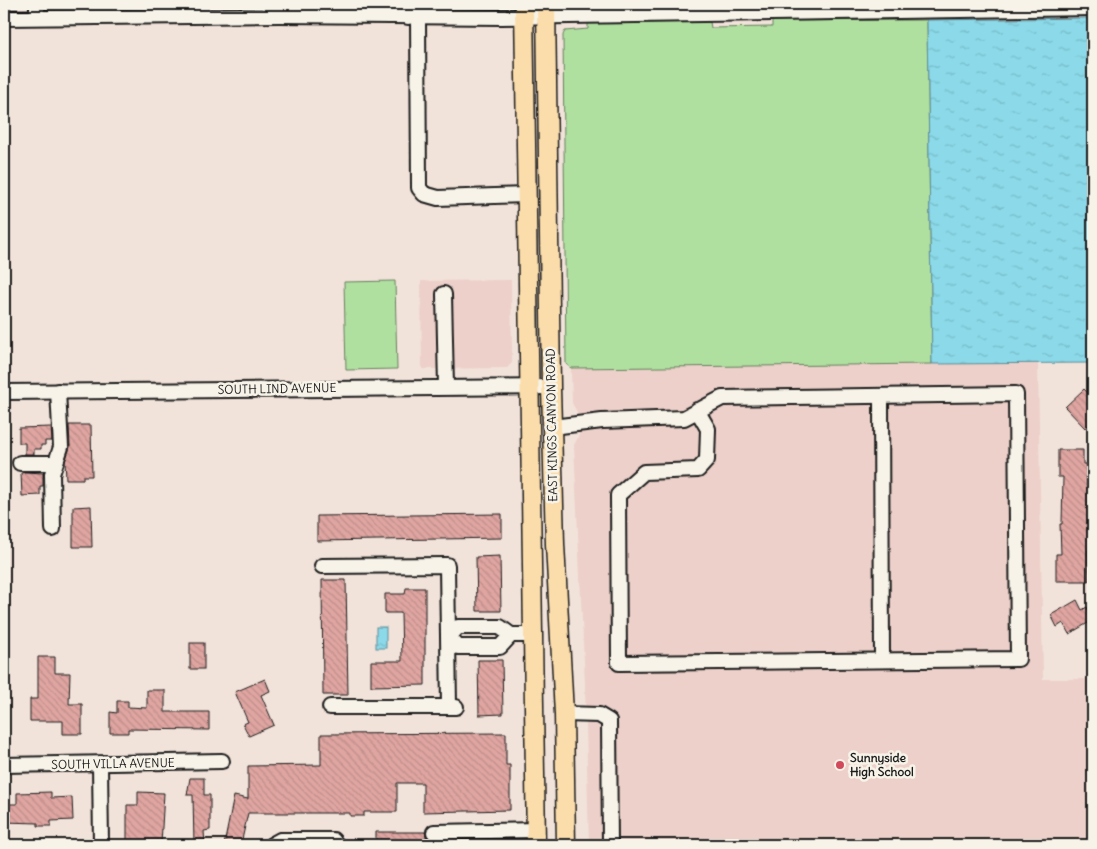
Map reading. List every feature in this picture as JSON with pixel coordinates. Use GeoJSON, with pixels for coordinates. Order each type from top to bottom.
{"type":"FeatureCollection","features":[{"type":"Feature","properties":{"kind":"main road","name":"EAST KINGS CANYON ROAD"},"geometry":{"type":"LineString","coordinates":[[524,10],[536,838]]}},
{"type":"Feature","properties":{"kind":"main road","name":"EAST KINGS CANYON ROAD"},"geometry":{"type":"LineString","coordinates":[[546,10],[551,387],[555,544],[564,714],[566,845]]}},
{"type":"Feature","properties":{"kind":"street"},"geometry":{"type":"LineString","coordinates":[[4,18],[37,10],[411,12],[905,6],[1093,8]]}},
{"type":"Feature","properties":{"kind":"street"},"geometry":{"type":"LineString","coordinates":[[411,12],[419,188],[424,194],[438,198],[526,195]]}},
{"type":"Feature","properties":{"kind":"street"},"geometry":{"type":"LineString","coordinates":[[444,294],[446,388]]}},
{"type":"Feature","properties":{"kind":"street","name":"SOUTH LIND AVENUE"},"geometry":{"type":"LineString","coordinates":[[4,392],[551,387]]}},
{"type":"Feature","properties":{"kind":"street"},"geometry":{"type":"LineString","coordinates":[[53,529],[51,478],[54,463],[61,447],[58,391]]}},
{"type":"Feature","properties":{"kind":"street"},"geometry":{"type":"LineString","coordinates":[[552,426],[602,421],[684,418],[697,410],[722,398],[1016,394],[1018,659],[620,663],[618,495],[644,472],[698,470],[707,460],[708,429],[697,410]]}},
{"type":"Feature","properties":{"kind":"street"},"geometry":{"type":"LineString","coordinates":[[881,396],[882,660]]}},
{"type":"Feature","properties":{"kind":"street"},"geometry":{"type":"LineString","coordinates":[[20,463],[54,463]]}},
{"type":"Feature","properties":{"kind":"street"},"geometry":{"type":"LineString","coordinates":[[322,566],[447,564],[453,707],[330,707]]}},
{"type":"Feature","properties":{"kind":"street"},"geometry":{"type":"LineString","coordinates":[[449,637],[458,627],[500,627],[511,636],[534,635]]}},
{"type":"Feature","properties":{"kind":"street"},"geometry":{"type":"LineString","coordinates":[[449,637],[458,647],[500,647],[511,636]]}},
{"type":"Feature","properties":{"kind":"street"},"geometry":{"type":"LineString","coordinates":[[564,714],[599,715],[609,721],[610,845]]}},
{"type":"Feature","properties":{"kind":"street","name":"SOUTH VILLA AVENUE"},"geometry":{"type":"LineString","coordinates":[[4,765],[222,761]]}},
{"type":"Feature","properties":{"kind":"street"},"geometry":{"type":"LineString","coordinates":[[100,764],[101,845]]}},
{"type":"Feature","properties":{"kind":"street"},"geometry":{"type":"LineString","coordinates":[[434,832],[536,838]]}},
{"type":"Feature","properties":{"kind":"street"},"geometry":{"type":"LineString","coordinates":[[271,845],[280,840],[332,840],[337,845]]}},
{"type":"Feature","properties":{"kind":"shaded area"},"geometry":{"type":"Polygon","coordinates":[[[511,280],[512,363],[507,368],[422,369],[421,281],[511,280]]]}},
{"type":"Feature","properties":{"kind":"shaded area"},"geometry":{"type":"Polygon","coordinates":[[[1038,363],[1043,679],[1093,679],[1093,845],[589,845],[585,684],[574,445],[579,435],[577,412],[572,403],[571,368],[1038,363]]]}},
{"type":"Feature","properties":{"kind":"green space"},"geometry":{"type":"Polygon","coordinates":[[[927,20],[932,364],[571,368],[566,364],[563,35],[565,31],[588,29],[588,23],[710,22],[711,28],[772,27],[772,21],[927,20]]]}},
{"type":"Feature","properties":{"kind":"green space"},"geometry":{"type":"Polygon","coordinates":[[[395,281],[397,369],[346,370],[344,282],[395,281]]]}},
{"type":"Feature","properties":{"kind":"water"},"geometry":{"type":"Polygon","coordinates":[[[1093,18],[1093,363],[932,364],[927,20],[1093,18]]]}},
{"type":"Feature","properties":{"kind":"water"},"geometry":{"type":"Polygon","coordinates":[[[376,627],[386,627],[386,648],[376,648],[376,627]]]}},
{"type":"Feature","properties":{"kind":"building"},"geometry":{"type":"Polygon","coordinates":[[[1084,389],[1093,398],[1093,420],[1085,428],[1065,407],[1084,389]]]}},
{"type":"Feature","properties":{"kind":"building"},"geometry":{"type":"Polygon","coordinates":[[[69,425],[91,425],[92,476],[83,476],[83,479],[66,479],[65,461],[70,447],[69,425]]]}},
{"type":"Feature","properties":{"kind":"building"},"geometry":{"type":"Polygon","coordinates":[[[51,427],[52,441],[45,441],[45,445],[41,445],[41,449],[34,449],[34,454],[25,454],[25,443],[19,443],[19,428],[51,427]]]}},
{"type":"Feature","properties":{"kind":"building"},"geometry":{"type":"Polygon","coordinates":[[[1058,450],[1083,450],[1083,464],[1087,464],[1087,486],[1092,486],[1092,550],[1088,550],[1089,581],[1056,581],[1056,554],[1061,554],[1060,524],[1062,524],[1063,477],[1058,477],[1058,450]]]}},
{"type":"Feature","properties":{"kind":"building"},"geometry":{"type":"Polygon","coordinates":[[[21,473],[43,473],[43,486],[40,486],[40,495],[22,496],[21,473]]]}},
{"type":"Feature","properties":{"kind":"building"},"geometry":{"type":"Polygon","coordinates":[[[91,506],[92,547],[73,547],[73,507],[91,506]]]}},
{"type":"Feature","properties":{"kind":"building"},"geometry":{"type":"Polygon","coordinates":[[[502,514],[502,538],[317,541],[317,516],[502,514]]]}},
{"type":"Feature","properties":{"kind":"building"},"geometry":{"type":"Polygon","coordinates":[[[500,556],[501,611],[477,611],[476,557],[500,556]]]}},
{"type":"Feature","properties":{"kind":"building"},"geometry":{"type":"Polygon","coordinates":[[[322,580],[346,580],[348,695],[323,695],[322,580]]]}},
{"type":"Feature","properties":{"kind":"building"},"geometry":{"type":"Polygon","coordinates":[[[406,588],[425,588],[425,685],[371,686],[371,661],[402,661],[401,613],[385,613],[385,594],[405,594],[406,588]]]}},
{"type":"Feature","properties":{"kind":"building"},"geometry":{"type":"Polygon","coordinates":[[[1077,600],[1082,610],[1087,607],[1093,620],[1069,634],[1063,623],[1057,627],[1051,615],[1077,600]]]}},
{"type":"Feature","properties":{"kind":"building"},"geometry":{"type":"Polygon","coordinates":[[[190,643],[204,643],[204,669],[190,669],[190,643]]]}},
{"type":"Feature","properties":{"kind":"building"},"geometry":{"type":"Polygon","coordinates":[[[38,657],[55,657],[55,673],[70,673],[69,704],[82,704],[82,734],[63,734],[63,721],[30,721],[30,699],[38,699],[38,657]]]}},
{"type":"Feature","properties":{"kind":"building"},"geometry":{"type":"Polygon","coordinates":[[[478,660],[502,660],[503,714],[479,715],[478,660]]]}},
{"type":"Feature","properties":{"kind":"building"},"geometry":{"type":"Polygon","coordinates":[[[265,679],[270,691],[261,695],[274,725],[249,736],[243,724],[248,722],[235,692],[265,679]]]}},
{"type":"Feature","properties":{"kind":"building"},"geometry":{"type":"Polygon","coordinates":[[[147,690],[165,690],[165,712],[209,712],[209,730],[128,729],[128,733],[110,733],[110,712],[117,713],[117,701],[128,701],[128,707],[147,708],[147,690]]]}},
{"type":"Feature","properties":{"kind":"building"},"geometry":{"type":"Polygon","coordinates":[[[506,733],[506,765],[510,765],[510,810],[423,812],[423,783],[397,783],[397,812],[364,812],[364,816],[350,816],[350,813],[248,813],[241,844],[224,845],[234,796],[248,799],[248,766],[321,765],[321,734],[506,733]]]}},
{"type":"Feature","properties":{"kind":"building"},"geometry":{"type":"Polygon","coordinates":[[[190,778],[204,778],[204,795],[210,795],[210,830],[204,831],[205,845],[194,845],[193,795],[187,795],[190,778]]]}},
{"type":"Feature","properties":{"kind":"building"},"geometry":{"type":"Polygon","coordinates":[[[51,792],[51,798],[72,797],[73,820],[51,821],[51,826],[38,826],[38,823],[4,822],[4,804],[17,804],[17,793],[51,792]]]}},
{"type":"Feature","properties":{"kind":"building"},"geometry":{"type":"Polygon","coordinates":[[[138,792],[164,793],[161,844],[127,845],[127,805],[138,805],[138,792]]]}},
{"type":"Feature","properties":{"kind":"building"},"geometry":{"type":"Polygon","coordinates":[[[376,832],[425,832],[428,845],[376,845],[376,832]]]}},
{"type":"Feature","properties":{"kind":"place","name":"Sunnyside High School"},"geometry":{"type":"Point","coordinates":[840,765]}}]}
